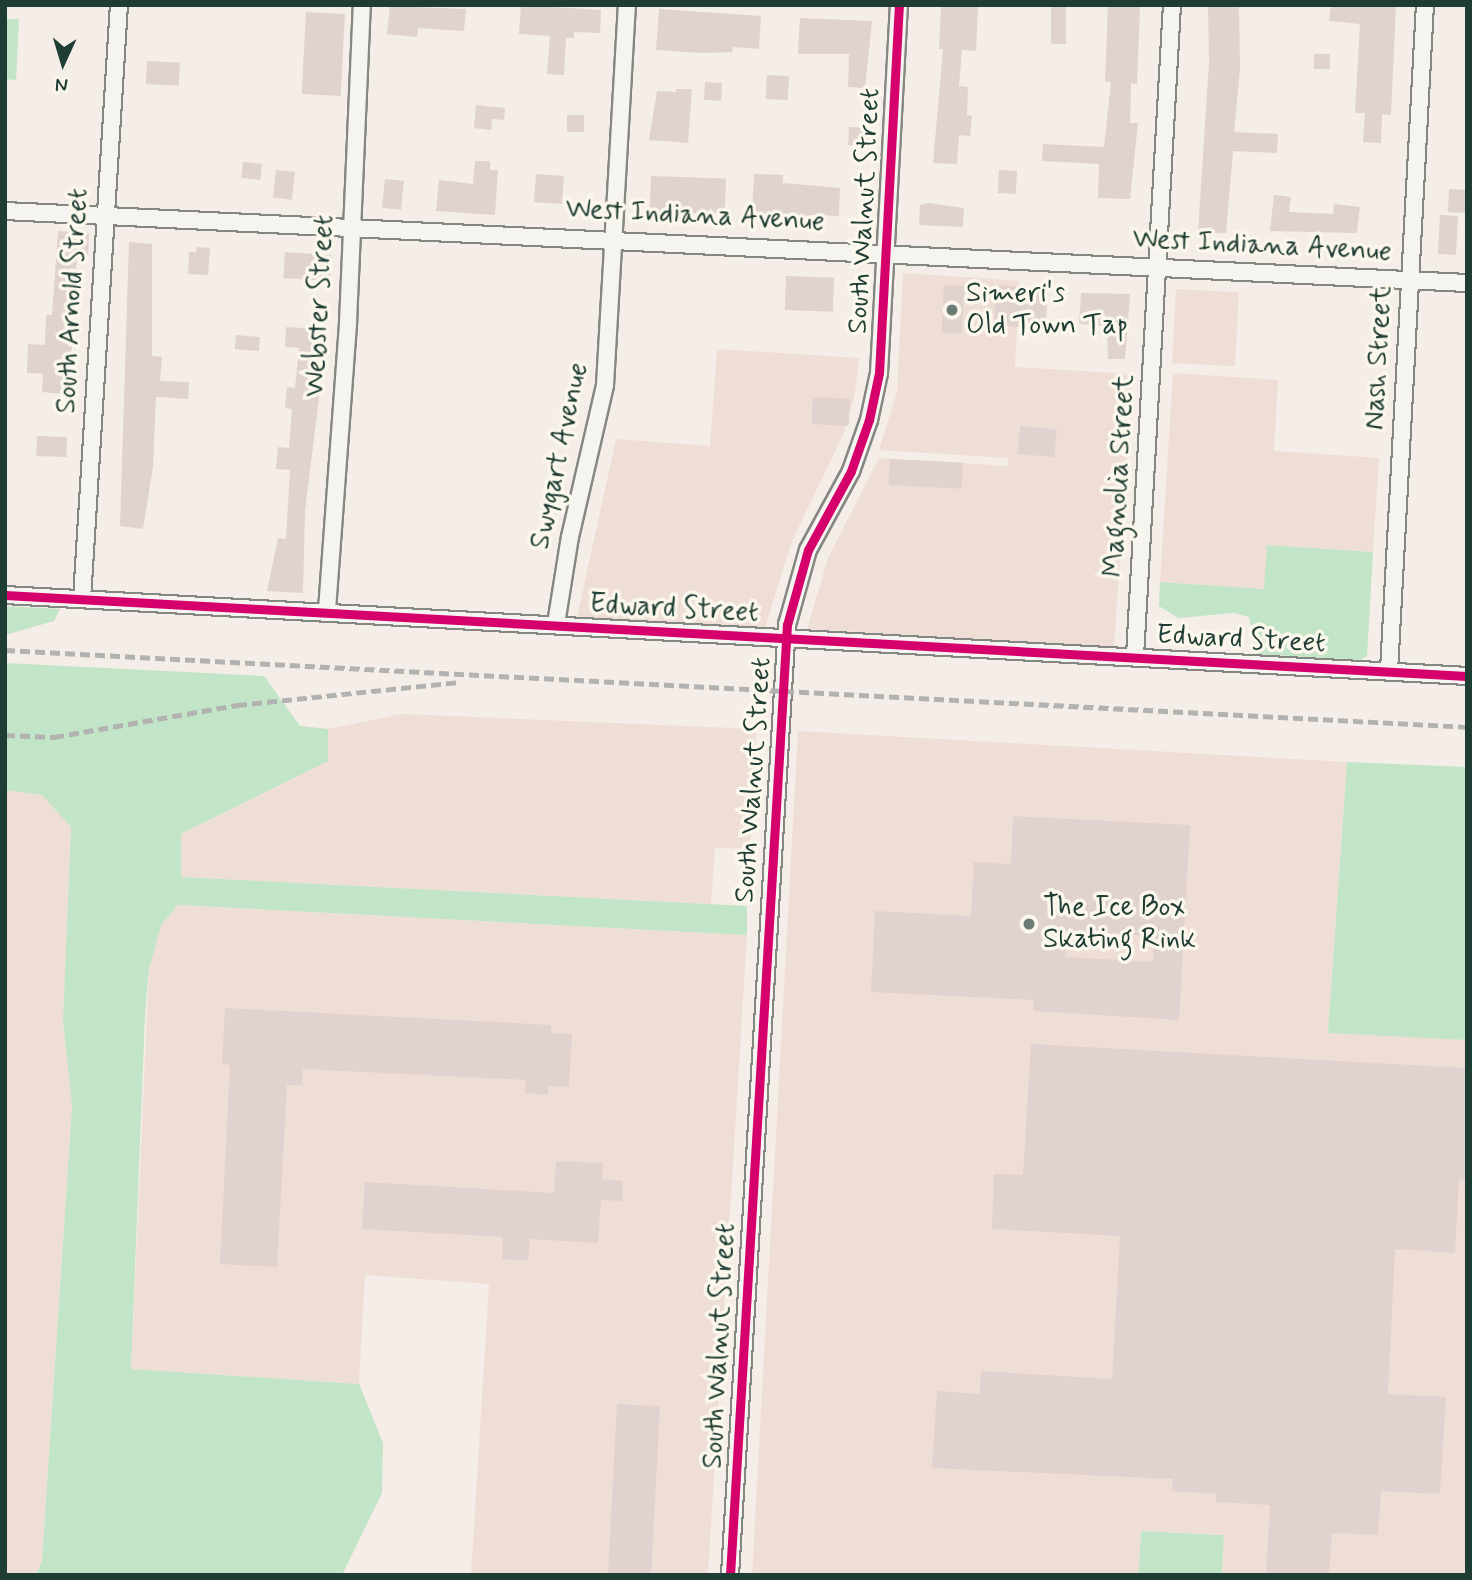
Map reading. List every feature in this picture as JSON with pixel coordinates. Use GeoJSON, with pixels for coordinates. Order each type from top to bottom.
{"type":"FeatureCollection","features":[{"type":"Feature","properties":{"kind":"street","name":"South Arnold Street"},"geometry":{"type":"LineString","coordinates":[[82,599],[103,216],[119,5]]}},
{"type":"Feature","properties":{"kind":"street","name":"Webster Street"},"geometry":{"type":"LineString","coordinates":[[327,610],[362,5]]}},
{"type":"Feature","properties":{"kind":"street","name":"Swygart Avenue"},"geometry":{"type":"LineString","coordinates":[[555,624],[570,537],[603,396],[627,5]]}},
{"type":"Feature","properties":{"kind":"street","name":"South Walnut Street"},"geometry":{"type":"LineString","coordinates":[[730,1575],[786,638],[804,561],[851,471],[869,420],[879,373],[899,5]]}},
{"type":"Feature","properties":{"kind":"street","name":"Magnolia Street"},"geometry":{"type":"LineString","coordinates":[[1135,656],[1172,5]]}},
{"type":"Feature","properties":{"kind":"street","name":"Nash Street"},"geometry":{"type":"LineString","coordinates":[[1390,671],[1425,5]]}},
{"type":"Feature","properties":{"kind":"street","name":"West Indiana Avenue"},"geometry":{"type":"LineString","coordinates":[[5,211],[886,251],[1467,283]]}},
{"type":"Feature","properties":{"kind":"street","name":"Edward Street"},"geometry":{"type":"LineString","coordinates":[[5,595],[327,610],[1467,676]]}},
{"type":"Feature","properties":{"kind":"shaded area"},"geometry":{"type":"Polygon","coordinates":[[[903,273],[1020,281],[1015,367],[1132,374],[1114,647],[807,629],[828,558],[879,458],[1008,466],[1008,458],[879,450],[897,392],[903,273]]]}},
{"type":"Feature","properties":{"kind":"shaded area"},"geometry":{"type":"Polygon","coordinates":[[[1176,289],[1239,292],[1235,366],[1172,363],[1176,289]]]}},
{"type":"Feature","properties":{"kind":"shaded area"},"geometry":{"type":"Polygon","coordinates":[[[717,349],[859,358],[855,394],[843,435],[791,543],[765,628],[577,617],[616,439],[710,446],[717,349]]]}},
{"type":"Feature","properties":{"kind":"shaded area"},"geometry":{"type":"Polygon","coordinates":[[[1173,373],[1278,380],[1274,451],[1379,458],[1373,552],[1268,545],[1265,589],[1160,582],[1173,373]]]}},
{"type":"Feature","properties":{"kind":"shaded area"},"geometry":{"type":"Polygon","coordinates":[[[402,714],[756,729],[750,849],[715,848],[711,904],[180,877],[181,834],[327,761],[328,729],[402,714]]]}},
{"type":"Feature","properties":{"kind":"shaded area"},"geometry":{"type":"Polygon","coordinates":[[[798,731],[1347,762],[1328,1032],[1467,1040],[1467,1575],[1222,1575],[1224,1535],[1141,1531],[1139,1575],[752,1575],[798,731]]]}},
{"type":"Feature","properties":{"kind":"shaded area"},"geometry":{"type":"Polygon","coordinates":[[[5,790],[42,795],[71,827],[63,1021],[72,1105],[42,1562],[36,1575],[5,1575],[5,790]]]}},
{"type":"Feature","properties":{"kind":"shaded area"},"geometry":{"type":"Polygon","coordinates":[[[178,905],[747,935],[708,1575],[471,1575],[489,1284],[365,1275],[359,1384],[131,1369],[149,969],[161,925],[178,905]]]}},
{"type":"Feature","properties":{"kind":"green space"},"geometry":{"type":"Polygon","coordinates":[[[5,19],[19,19],[16,80],[5,79],[5,19]]]}},
{"type":"Feature","properties":{"kind":"green space"},"geometry":{"type":"Polygon","coordinates":[[[1267,545],[1373,552],[1367,656],[1361,660],[1256,654],[1249,617],[1234,613],[1178,618],[1159,606],[1160,582],[1264,589],[1267,545]]]}},
{"type":"Feature","properties":{"kind":"green space"},"geometry":{"type":"Polygon","coordinates":[[[5,606],[60,609],[54,621],[5,635],[5,606]]]}},
{"type":"Feature","properties":{"kind":"green space"},"geometry":{"type":"Polygon","coordinates":[[[5,663],[264,676],[300,726],[328,729],[328,761],[181,834],[181,877],[747,906],[747,935],[178,905],[161,925],[149,969],[145,1015],[131,1369],[359,1384],[383,1443],[382,1493],[342,1575],[36,1575],[42,1561],[72,1106],[63,1021],[71,827],[42,795],[5,790],[5,663]]]}},
{"type":"Feature","properties":{"kind":"green space"},"geometry":{"type":"Polygon","coordinates":[[[1347,762],[1467,767],[1467,1040],[1328,1033],[1347,762]]]}},
{"type":"Feature","properties":{"kind":"green space"},"geometry":{"type":"Polygon","coordinates":[[[1141,1531],[1224,1535],[1222,1575],[1139,1575],[1141,1531]]]}},
{"type":"Feature","properties":{"kind":"building"},"geometry":{"type":"Polygon","coordinates":[[[521,5],[601,10],[600,33],[574,32],[574,38],[566,38],[564,75],[547,74],[550,36],[519,34],[521,5]]]}},
{"type":"Feature","properties":{"kind":"building"},"geometry":{"type":"Polygon","coordinates":[[[941,5],[978,5],[976,51],[962,50],[959,86],[968,87],[967,115],[972,116],[970,136],[959,135],[957,164],[933,163],[943,49],[939,49],[941,5]]]}},
{"type":"Feature","properties":{"kind":"building"},"geometry":{"type":"Polygon","coordinates":[[[1051,5],[1066,5],[1066,44],[1051,44],[1051,5]]]}},
{"type":"Feature","properties":{"kind":"building"},"geometry":{"type":"Polygon","coordinates":[[[1108,5],[1140,7],[1137,84],[1131,83],[1130,123],[1138,123],[1130,199],[1098,198],[1099,164],[1042,161],[1043,144],[1104,147],[1111,82],[1105,82],[1108,5]]]}},
{"type":"Feature","properties":{"kind":"building"},"geometry":{"type":"Polygon","coordinates":[[[1208,5],[1239,5],[1240,69],[1234,132],[1278,134],[1277,153],[1233,151],[1226,233],[1198,232],[1209,63],[1208,5]]]}},
{"type":"Feature","properties":{"kind":"building"},"geometry":{"type":"Polygon","coordinates":[[[1331,5],[1396,5],[1391,115],[1382,114],[1381,143],[1363,142],[1365,113],[1355,113],[1360,24],[1329,21],[1331,5]]]}},
{"type":"Feature","properties":{"kind":"building"},"geometry":{"type":"Polygon","coordinates":[[[390,6],[466,9],[464,31],[418,28],[417,37],[387,34],[390,6]]]}},
{"type":"Feature","properties":{"kind":"building"},"geometry":{"type":"Polygon","coordinates":[[[659,9],[761,16],[759,49],[733,47],[732,52],[704,53],[656,50],[659,9]]]}},
{"type":"Feature","properties":{"kind":"building"},"geometry":{"type":"Polygon","coordinates":[[[306,12],[345,14],[341,96],[302,94],[306,12]]]}},
{"type":"Feature","properties":{"kind":"building"},"geometry":{"type":"Polygon","coordinates":[[[800,18],[872,21],[865,88],[848,87],[849,54],[798,54],[800,18]]]}},
{"type":"Feature","properties":{"kind":"building"},"geometry":{"type":"Polygon","coordinates":[[[1314,54],[1330,54],[1330,69],[1314,69],[1314,54]]]}},
{"type":"Feature","properties":{"kind":"building"},"geometry":{"type":"Polygon","coordinates":[[[147,61],[180,63],[179,86],[146,84],[147,61]]]}},
{"type":"Feature","properties":{"kind":"building"},"geometry":{"type":"Polygon","coordinates":[[[767,75],[789,76],[788,100],[766,99],[767,75]]]}},
{"type":"Feature","properties":{"kind":"building"},"geometry":{"type":"Polygon","coordinates":[[[705,82],[722,83],[721,101],[704,100],[705,82]]]}},
{"type":"Feature","properties":{"kind":"building"},"geometry":{"type":"Polygon","coordinates":[[[676,89],[692,89],[688,143],[649,140],[657,91],[676,92],[676,89]]]}},
{"type":"Feature","properties":{"kind":"building"},"geometry":{"type":"Polygon","coordinates":[[[476,105],[505,108],[504,120],[492,119],[491,130],[474,128],[476,105]]]}},
{"type":"Feature","properties":{"kind":"building"},"geometry":{"type":"Polygon","coordinates":[[[567,115],[584,115],[584,132],[567,132],[567,115]]]}},
{"type":"Feature","properties":{"kind":"building"},"geometry":{"type":"Polygon","coordinates":[[[849,127],[870,128],[869,146],[848,145],[849,127]]]}},
{"type":"Feature","properties":{"kind":"building"},"geometry":{"type":"Polygon","coordinates":[[[475,161],[490,161],[490,170],[498,170],[495,215],[436,211],[439,180],[473,184],[475,161]]]}},
{"type":"Feature","properties":{"kind":"building"},"geometry":{"type":"Polygon","coordinates":[[[243,162],[262,164],[260,180],[241,178],[243,162]]]}},
{"type":"Feature","properties":{"kind":"building"},"geometry":{"type":"Polygon","coordinates":[[[276,170],[295,172],[292,200],[273,198],[276,170]]]}},
{"type":"Feature","properties":{"kind":"building"},"geometry":{"type":"Polygon","coordinates":[[[999,170],[1017,171],[1016,194],[998,193],[999,170]]]}},
{"type":"Feature","properties":{"kind":"building"},"geometry":{"type":"Polygon","coordinates":[[[536,174],[564,176],[562,204],[534,202],[536,174]]]}},
{"type":"Feature","properties":{"kind":"building"},"geometry":{"type":"Polygon","coordinates":[[[754,174],[783,175],[783,183],[840,188],[839,216],[810,215],[810,221],[752,213],[754,174]]]}},
{"type":"Feature","properties":{"kind":"building"},"geometry":{"type":"Polygon","coordinates":[[[651,176],[726,179],[725,215],[650,212],[651,176]]]}},
{"type":"Feature","properties":{"kind":"building"},"geometry":{"type":"Polygon","coordinates":[[[385,179],[404,181],[401,210],[382,208],[385,179]]]}},
{"type":"Feature","properties":{"kind":"building"},"geometry":{"type":"Polygon","coordinates":[[[1449,189],[1467,190],[1466,213],[1448,212],[1449,189]]]}},
{"type":"Feature","properties":{"kind":"building"},"geometry":{"type":"Polygon","coordinates":[[[1274,195],[1291,197],[1289,212],[1333,214],[1334,204],[1360,207],[1357,233],[1270,231],[1274,195]]]}},
{"type":"Feature","properties":{"kind":"building"},"geometry":{"type":"Polygon","coordinates":[[[928,203],[964,208],[963,227],[919,225],[920,205],[928,203]]]}},
{"type":"Feature","properties":{"kind":"building"},"geometry":{"type":"Polygon","coordinates":[[[1440,215],[1458,216],[1456,255],[1438,254],[1440,215]]]}},
{"type":"Feature","properties":{"kind":"building"},"geometry":{"type":"Polygon","coordinates":[[[58,231],[89,233],[88,255],[77,255],[76,269],[71,268],[68,346],[72,347],[65,394],[42,392],[43,374],[27,373],[28,344],[45,345],[46,315],[52,315],[58,231]]]}},
{"type":"Feature","properties":{"kind":"building"},"geometry":{"type":"Polygon","coordinates":[[[129,242],[152,244],[152,356],[162,357],[160,381],[189,382],[188,399],[156,397],[153,467],[143,529],[120,526],[129,242]]]}},
{"type":"Feature","properties":{"kind":"building"},"geometry":{"type":"Polygon","coordinates":[[[197,247],[210,248],[208,275],[188,274],[189,252],[196,252],[197,247]]]}},
{"type":"Feature","properties":{"kind":"building"},"geometry":{"type":"Polygon","coordinates":[[[285,252],[332,255],[330,281],[283,278],[285,252]]]}},
{"type":"Feature","properties":{"kind":"building"},"geometry":{"type":"Polygon","coordinates":[[[786,276],[834,278],[833,312],[785,310],[786,276]]]}},
{"type":"Feature","properties":{"kind":"building","name":"Simeri's Old Town Tap"},"geometry":{"type":"Polygon","coordinates":[[[944,285],[964,286],[961,334],[941,333],[944,285]]]}},
{"type":"Feature","properties":{"kind":"building"},"geometry":{"type":"Polygon","coordinates":[[[997,285],[1048,288],[1046,323],[1037,322],[1037,329],[994,324],[997,285]]]}},
{"type":"Feature","properties":{"kind":"building"},"geometry":{"type":"Polygon","coordinates":[[[1081,293],[1130,294],[1125,359],[1108,359],[1107,326],[1079,324],[1081,293]]]}},
{"type":"Feature","properties":{"kind":"building"},"geometry":{"type":"Polygon","coordinates":[[[286,327],[320,329],[316,390],[320,391],[305,511],[303,593],[267,591],[278,538],[286,539],[290,470],[276,469],[278,447],[289,448],[292,409],[285,408],[287,387],[295,388],[299,348],[285,347],[286,327]]]}},
{"type":"Feature","properties":{"kind":"building"},"geometry":{"type":"Polygon","coordinates":[[[236,335],[260,337],[259,351],[235,349],[236,335]]]}},
{"type":"Feature","properties":{"kind":"building"},"geometry":{"type":"Polygon","coordinates":[[[813,397],[850,399],[849,426],[812,424],[813,397]]]}},
{"type":"Feature","properties":{"kind":"building"},"geometry":{"type":"Polygon","coordinates":[[[1020,426],[1057,429],[1054,457],[1018,454],[1020,426]]]}},
{"type":"Feature","properties":{"kind":"building"},"geometry":{"type":"Polygon","coordinates":[[[37,436],[67,437],[66,457],[36,456],[37,436]]]}},
{"type":"Feature","properties":{"kind":"building"},"geometry":{"type":"Polygon","coordinates":[[[890,459],[963,463],[962,489],[889,485],[890,459]]]}},
{"type":"Feature","properties":{"kind":"building","name":"The Ice Box Skating Rink"},"geometry":{"type":"Polygon","coordinates":[[[1013,816],[1190,825],[1179,1020],[1033,1011],[1034,1000],[871,992],[875,911],[971,916],[974,862],[1011,864],[1013,816]],[[1067,931],[1065,957],[1153,962],[1154,936],[1067,931]]]}},
{"type":"Feature","properties":{"kind":"building"},"geometry":{"type":"Polygon","coordinates":[[[225,1008],[551,1025],[551,1033],[572,1034],[569,1087],[548,1086],[548,1095],[525,1093],[526,1080],[303,1069],[302,1085],[287,1085],[277,1267],[220,1264],[230,1065],[222,1064],[225,1008]]]}},
{"type":"Feature","properties":{"kind":"building"},"geometry":{"type":"Polygon","coordinates":[[[1031,1044],[1467,1068],[1467,1180],[1459,1179],[1455,1253],[1395,1249],[1388,1394],[1446,1397],[1440,1494],[1381,1491],[1378,1535],[1332,1533],[1329,1575],[1266,1575],[1270,1505],[1216,1502],[1216,1494],[1172,1491],[1173,1479],[932,1468],[937,1391],[980,1394],[981,1371],[1112,1379],[1120,1236],[992,1229],[994,1174],[1023,1175],[1031,1044]]]}},
{"type":"Feature","properties":{"kind":"building"},"geometry":{"type":"Polygon","coordinates":[[[556,1161],[603,1163],[602,1179],[623,1181],[622,1201],[601,1200],[598,1243],[530,1239],[528,1260],[502,1259],[503,1237],[362,1229],[365,1182],[554,1193],[556,1161]]]}},
{"type":"Feature","properties":{"kind":"building"},"geometry":{"type":"Polygon","coordinates":[[[617,1404],[660,1406],[651,1575],[608,1575],[617,1404]]]}},
{"type":"Feature","properties":{"kind":"railway"},"geometry":{"type":"LineString","coordinates":[[5,650],[1467,727]]}},
{"type":"Feature","properties":{"kind":"railway"},"geometry":{"type":"LineString","coordinates":[[5,735],[54,737],[237,705],[461,682]]}},
{"type":"Feature","properties":{"kind":"cycle path"},"geometry":{"type":"LineString","coordinates":[[730,1575],[787,625],[808,550],[851,471],[869,420],[879,373],[899,5]]}},
{"type":"Feature","properties":{"kind":"cycle path"},"geometry":{"type":"LineString","coordinates":[[5,595],[1467,676]]}},
{"type":"Feature","properties":{"kind":"place","name":"Simeri's Old Town Tap"},"geometry":{"type":"Point","coordinates":[952,310]}},
{"type":"Feature","properties":{"kind":"place","name":"The Ice Box Skating Rink"},"geometry":{"type":"Point","coordinates":[1029,924]}}]}
